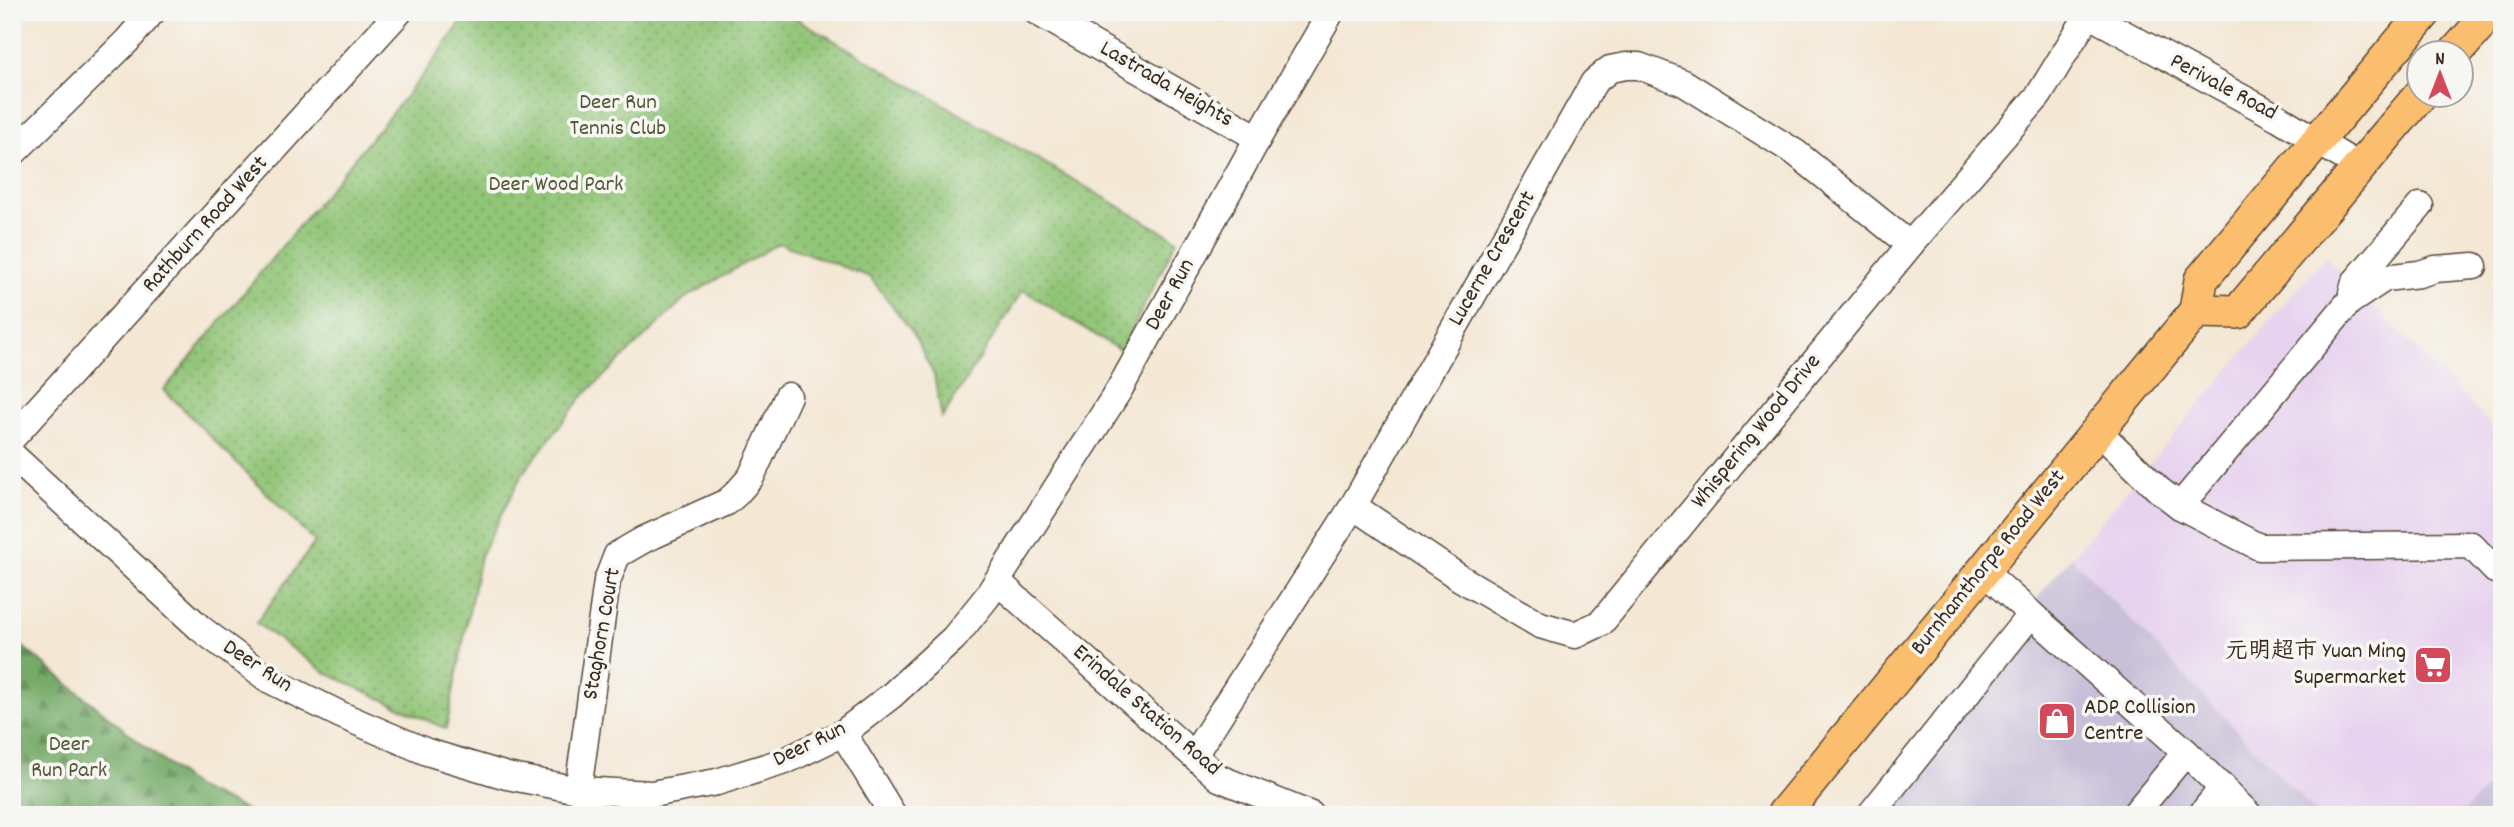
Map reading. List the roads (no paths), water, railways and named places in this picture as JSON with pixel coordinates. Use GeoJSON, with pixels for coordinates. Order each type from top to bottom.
{"type":"FeatureCollection","features":[{"type":"Feature","properties":{"kind":"main road","name":"Burnhamthorpe Road West"},"geometry":{"type":"LineString","coordinates":[[1783,815],[2196,311],[2201,279],[2425,12]]}},
{"type":"Feature","properties":{"kind":"main road"},"geometry":{"type":"LineString","coordinates":[[2468,38],[2478,27],[2478,12]]}},
{"type":"Feature","properties":{"kind":"main road"},"geometry":{"type":"LineString","coordinates":[[2196,311],[2238,312],[2409,108]]}},
{"type":"Feature","properties":{"kind":"street"},"geometry":{"type":"LineString","coordinates":[[14,147],[126,42],[152,12]]}},
{"type":"Feature","properties":{"kind":"street","name":"Rathburn Road West"},"geometry":{"type":"LineString","coordinates":[[12,438],[399,12]]}},
{"type":"Feature","properties":{"kind":"street","name":"Lastrada Heights"},"geometry":{"type":"LineString","coordinates":[[1037,12],[1258,138]]}},
{"type":"Feature","properties":{"kind":"street","name":"Deer Run"},"geometry":{"type":"LineString","coordinates":[[12,455],[201,629],[268,679],[341,715],[427,752],[508,776],[578,790],[652,794],[716,782],[785,761],[843,733],[892,695],[954,638],[997,581],[1119,390],[1331,12]]}},
{"type":"Feature","properties":{"kind":"street","name":"Perivale Road"},"geometry":{"type":"LineString","coordinates":[[2086,13],[2360,167]]}},
{"type":"Feature","properties":{"kind":"street","name":"Whispering Wood Drive"},"geometry":{"type":"LineString","coordinates":[[1353,506],[1460,579],[1540,625],[1575,635],[1601,623],[1910,244],[2039,95],[2086,13]]}},
{"type":"Feature","properties":{"kind":"street","name":"Lucerne Crescent"},"geometry":{"type":"LineString","coordinates":[[1194,755],[1353,506],[1594,82],[1610,69],[1639,66],[1684,83],[1796,153],[1910,244]]}},
{"type":"Feature","properties":{"kind":"street"},"geometry":{"type":"LineString","coordinates":[[2349,302],[2355,282],[2420,206]]}},
{"type":"Feature","properties":{"kind":"street"},"geometry":{"type":"LineString","coordinates":[[2180,506],[2349,302],[2385,278],[2435,269],[2474,266]]}},
{"type":"Feature","properties":{"kind":"street","name":"Staghorn Court"},"geometry":{"type":"LineString","coordinates":[[578,790],[607,581],[617,555],[643,540],[727,502],[751,477],[788,396]]}},
{"type":"Feature","properties":{"kind":"street"},"geometry":{"type":"LineString","coordinates":[[2098,431],[2159,490],[2180,506],[2259,547],[2471,545],[2495,570],[2502,569]]}},
{"type":"Feature","properties":{"kind":"street"},"geometry":{"type":"LineString","coordinates":[[1983,571],[2186,752],[2249,815]]}},
{"type":"Feature","properties":{"kind":"street","name":"Erindale Station Road"},"geometry":{"type":"LineString","coordinates":[[997,581],[1219,778],[1311,815]]}},
{"type":"Feature","properties":{"kind":"street"},"geometry":{"type":"LineString","coordinates":[[1870,815],[2031,614]]}},
{"type":"Feature","properties":{"kind":"street"},"geometry":{"type":"LineString","coordinates":[[843,733],[893,815]]}},
{"type":"Feature","properties":{"kind":"street"},"geometry":{"type":"LineString","coordinates":[[2134,815],[2186,752]]}},
{"type":"Feature","properties":{"kind":"street"},"geometry":{"type":"LineString","coordinates":[[2201,815],[2223,787]]}},
{"type":"Feature","properties":{"kind":"place","name":"元明超市 Yuan Ming Supermarket"},"geometry":{"type":"Point","coordinates":[2433,665]}},
{"type":"Feature","properties":{"kind":"place","name":"ADP Collision Centre"},"geometry":{"type":"Point","coordinates":[2057,721]}},
{"type":"Feature","properties":{"kind":"park label","name":"Deer Run Tennis Club"},"geometry":{"type":"Point","coordinates":[618,116]}},
{"type":"Feature","properties":{"kind":"park label","name":"Deer Wood Park"},"geometry":{"type":"Point","coordinates":[556,185]}},
{"type":"Feature","properties":{"kind":"park label","name":"Deer Run Park"},"geometry":{"type":"Point","coordinates":[69,758]}}]}
